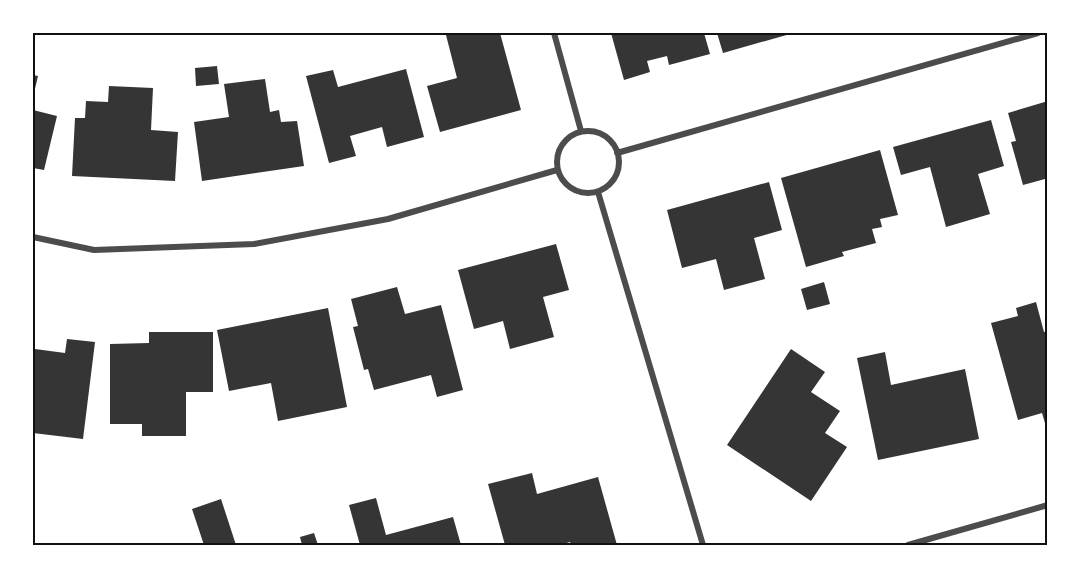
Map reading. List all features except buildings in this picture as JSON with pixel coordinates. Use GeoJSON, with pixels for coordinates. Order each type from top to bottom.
{"type":"FeatureCollection","features":[{"type":"Feature","properties":{"kind":"street"},"geometry":{"type":"LineString","coordinates":[[554,33],[581,132]]}},
{"type":"Feature","properties":{"kind":"street"},"geometry":{"type":"LineString","coordinates":[[617,153],[1038,33]]}},
{"type":"Feature","properties":{"kind":"street"},"geometry":{"type":"LineString","coordinates":[[581,132],[599,133],[613,144],[617,153],[618,172],[607,188],[598,192],[577,192],[561,179],[557,170],[559,150],[572,135],[581,132]]}},
{"type":"Feature","properties":{"kind":"street"},"geometry":{"type":"LineString","coordinates":[[33,237],[94,250],[254,244],[388,219],[557,170]]}},
{"type":"Feature","properties":{"kind":"street"},"geometry":{"type":"LineString","coordinates":[[598,192],[703,545]]}},
{"type":"Feature","properties":{"kind":"street"},"geometry":{"type":"LineString","coordinates":[[908,545],[1048,505]]}}]}
